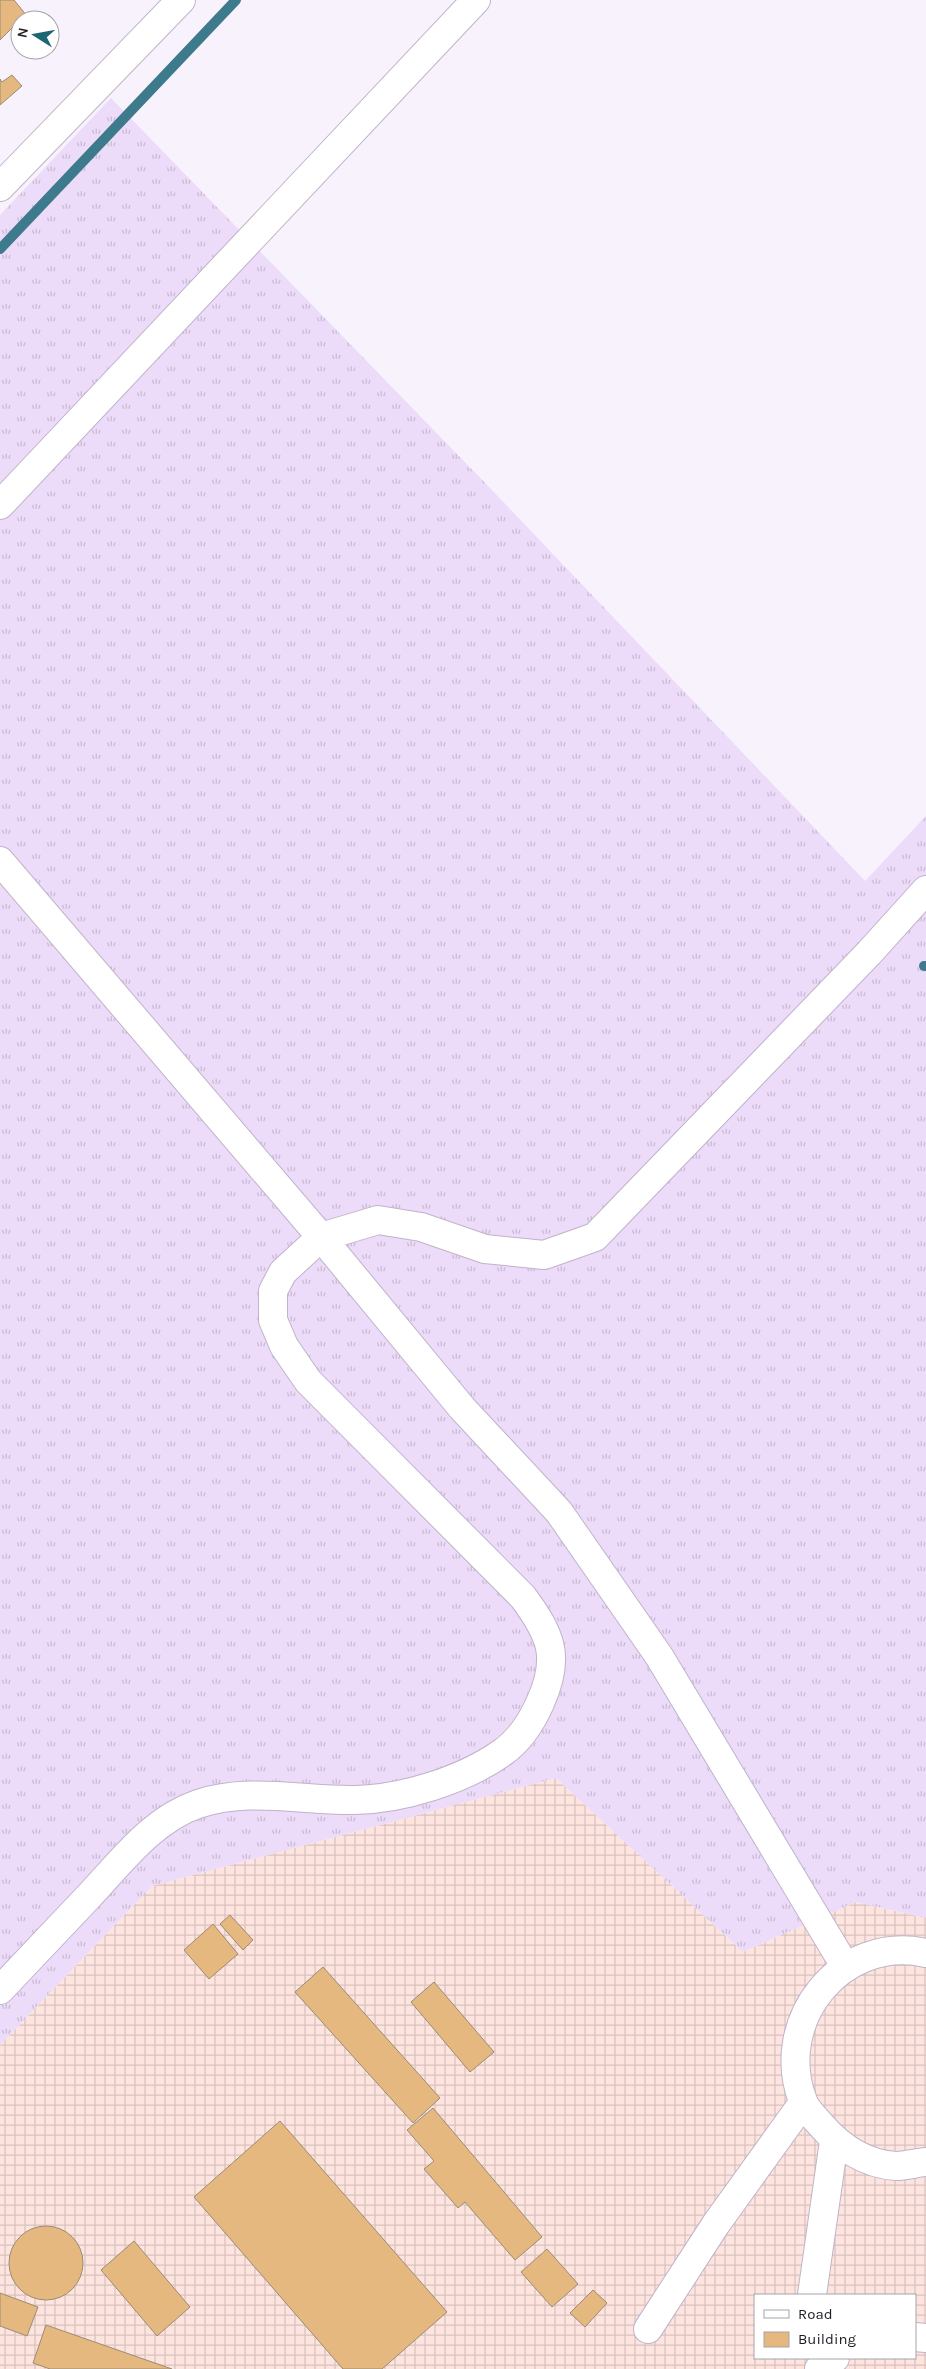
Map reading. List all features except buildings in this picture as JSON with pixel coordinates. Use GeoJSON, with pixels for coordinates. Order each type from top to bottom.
{"type":"FeatureCollection","features":[{"type":"Feature","properties":{"kind":"street"},"geometry":{"type":"LineString","coordinates":[[0,187],[181,0]]}},
{"type":"Feature","properties":{"kind":"street"},"geometry":{"type":"LineString","coordinates":[[0,505],[476,0]]}},
{"type":"Feature","properties":{"kind":"street"},"geometry":{"type":"LineString","coordinates":[[0,861],[321,1237],[462,1408],[559,1512],[659,1656],[846,1966]]}},
{"type":"Feature","properties":{"kind":"street"},"geometry":{"type":"LineString","coordinates":[[0,1990],[160,1824],[197,1804],[239,1795],[356,1800],[399,1795],[428,1788],[462,1774],[504,1752],[523,1733],[535,1715],[547,1687],[551,1664],[549,1640],[523,1597],[308,1382],[284,1346],[273,1320],[273,1291],[283,1272],[321,1237],[378,1220],[421,1227],[485,1249],[544,1255],[595,1237],[869,953],[926,890]]}},
{"type":"Feature","properties":{"kind":"street"},"geometry":{"type":"LineString","coordinates":[[926,1953],[910,1950],[877,1953],[846,1966],[820,1989],[803,2018],[796,2051],[798,2085],[803,2103],[834,2141],[863,2158],[896,2166],[926,2162]]}},
{"type":"Feature","properties":{"kind":"street"},"geometry":{"type":"LineString","coordinates":[[648,2329],[716,2224],[803,2103]]}},
{"type":"Feature","properties":{"kind":"street"},"geometry":{"type":"LineString","coordinates":[[812,2294],[834,2141]]}},
{"type":"Feature","properties":{"kind":"street"},"geometry":{"type":"LineString","coordinates":[[819,2369],[834,2359]]}},
{"type":"Feature","properties":{"kind":"shaded area"},"geometry":{"type":"Polygon","coordinates":[[[556,1778],[743,1952],[856,1902],[926,1918],[926,2369],[0,2369],[0,2045],[152,1886],[556,1778]]]}},
{"type":"Feature","properties":{"kind":"green space"},"geometry":{"type":"Polygon","coordinates":[[[111,98],[488,486],[865,881],[926,816],[926,1918],[856,1902],[743,1952],[556,1778],[152,1886],[0,2045],[0,215],[111,98]]]}},
{"type":"Feature","properties":{"kind":"waterway"},"geometry":{"type":"LineString","coordinates":[[0,249],[236,0]]}}]}
